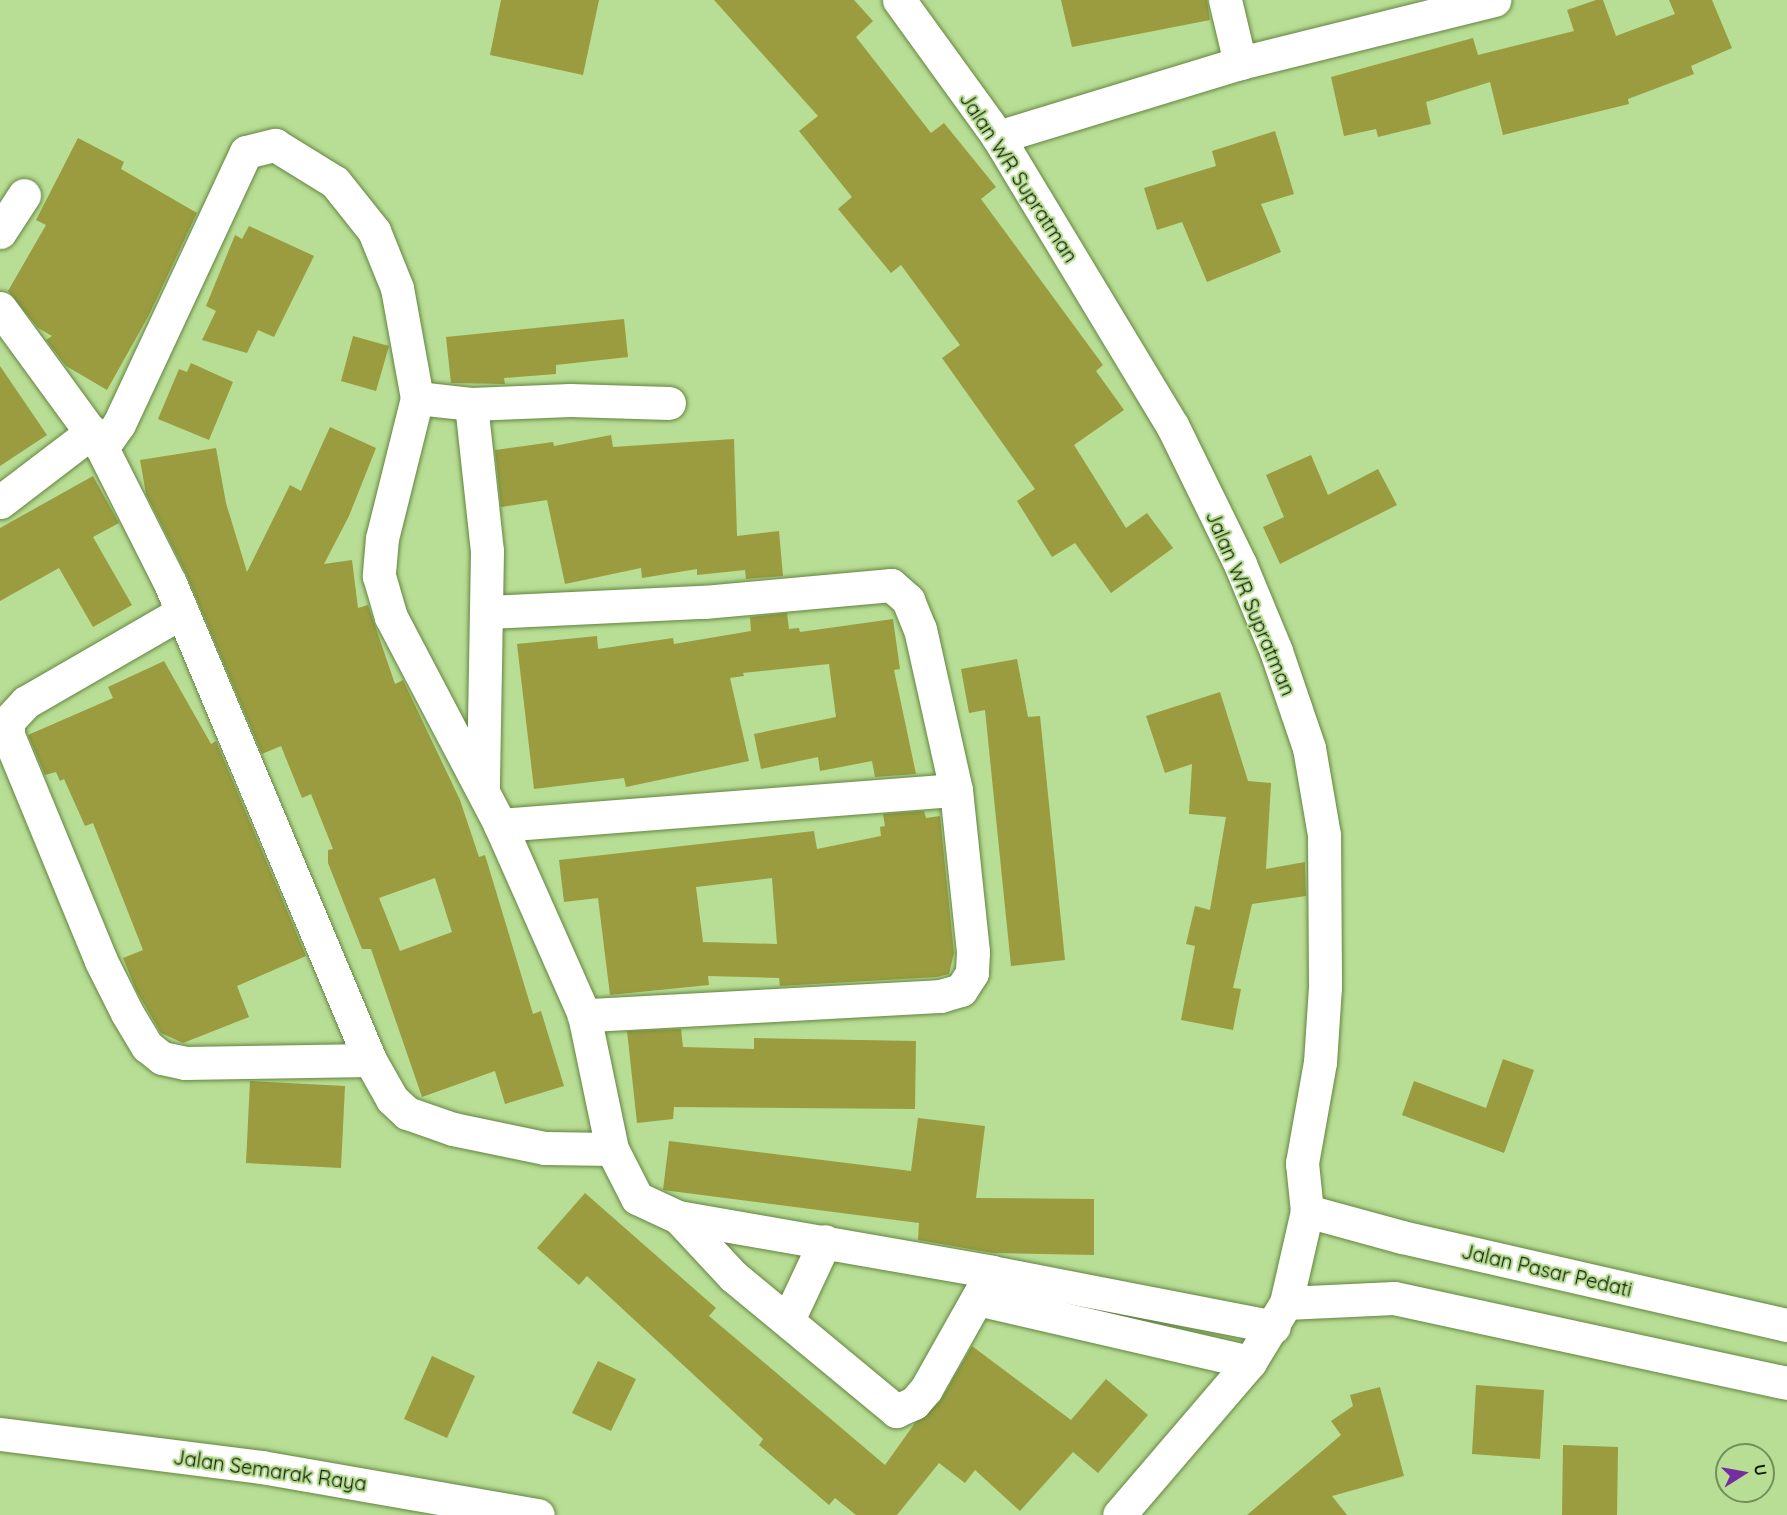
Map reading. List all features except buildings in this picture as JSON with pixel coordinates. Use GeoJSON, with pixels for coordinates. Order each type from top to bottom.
{"type":"FeatureCollection","features":[{"type":"Feature","properties":{"kind":"main road","name":"Jalan WR Supratman"},"geometry":{"type":"LineString","coordinates":[[899,0],[998,137],[1172,425],[1240,564],[1276,651],[1309,748],[1324,835],[1326,895],[1320,1062],[1302,1163],[1307,1211],[1280,1315],[1250,1362],[1119,1515]]}},
{"type":"Feature","properties":{"kind":"main road"},"geometry":{"type":"LineString","coordinates":[[1225,0],[1240,63]]}},
{"type":"Feature","properties":{"kind":"main road"},"geometry":{"type":"LineString","coordinates":[[998,137],[1240,63],[1494,0]]}},
{"type":"Feature","properties":{"kind":"main road"},"geometry":{"type":"LineString","coordinates":[[0,502],[119,424],[238,163],[246,152],[275,145],[335,182],[374,231],[397,288],[417,398],[382,538],[379,576],[392,617],[500,825],[584,1015],[612,1149],[637,1198],[678,1217],[825,1241],[1250,1362]]}},
{"type":"Feature","properties":{"kind":"main road"},"geometry":{"type":"LineString","coordinates":[[0,232],[24,195]]}},
{"type":"Feature","properties":{"kind":"main road"},"geometry":{"type":"LineString","coordinates":[[0,308],[97,440],[182,612],[370,1060],[392,1099],[407,1113],[453,1129],[545,1148],[612,1149]]}},
{"type":"Feature","properties":{"kind":"main road"},"geometry":{"type":"LineString","coordinates":[[417,398],[471,404],[570,400],[669,403]]}},
{"type":"Feature","properties":{"kind":"main road"},"geometry":{"type":"LineString","coordinates":[[471,404],[487,551],[488,612],[483,791]]}},
{"type":"Feature","properties":{"kind":"main road"},"geometry":{"type":"LineString","coordinates":[[488,612],[704,602],[891,585],[908,600],[920,629],[956,790],[973,952],[972,973],[961,990],[940,996],[584,1015]]}},
{"type":"Feature","properties":{"kind":"main road"},"geometry":{"type":"LineString","coordinates":[[182,612],[26,702],[8,721],[8,735],[101,961],[147,1046],[162,1058],[185,1064],[370,1060]]}},
{"type":"Feature","properties":{"kind":"main road"},"geometry":{"type":"LineString","coordinates":[[500,825],[956,790]]}},
{"type":"Feature","properties":{"kind":"main road","name":"Jalan Pasar Pedati"},"geometry":{"type":"LineString","coordinates":[[1307,1211],[1402,1238],[1787,1324]]}},
{"type":"Feature","properties":{"kind":"main road"},"geometry":{"type":"LineString","coordinates":[[678,1217],[733,1276],[896,1411],[914,1403],[926,1389],[984,1285]]}},
{"type":"Feature","properties":{"kind":"main road"},"geometry":{"type":"LineString","coordinates":[[788,1320],[825,1241]]}},
{"type":"Feature","properties":{"kind":"main road"},"geometry":{"type":"LineString","coordinates":[[984,1285],[1280,1315],[1394,1298],[1787,1383]]}},
{"type":"Feature","properties":{"kind":"main road","name":"Jalan Semarak Raya"},"geometry":{"type":"LineString","coordinates":[[0,1434],[262,1467],[538,1515]]}}]}
